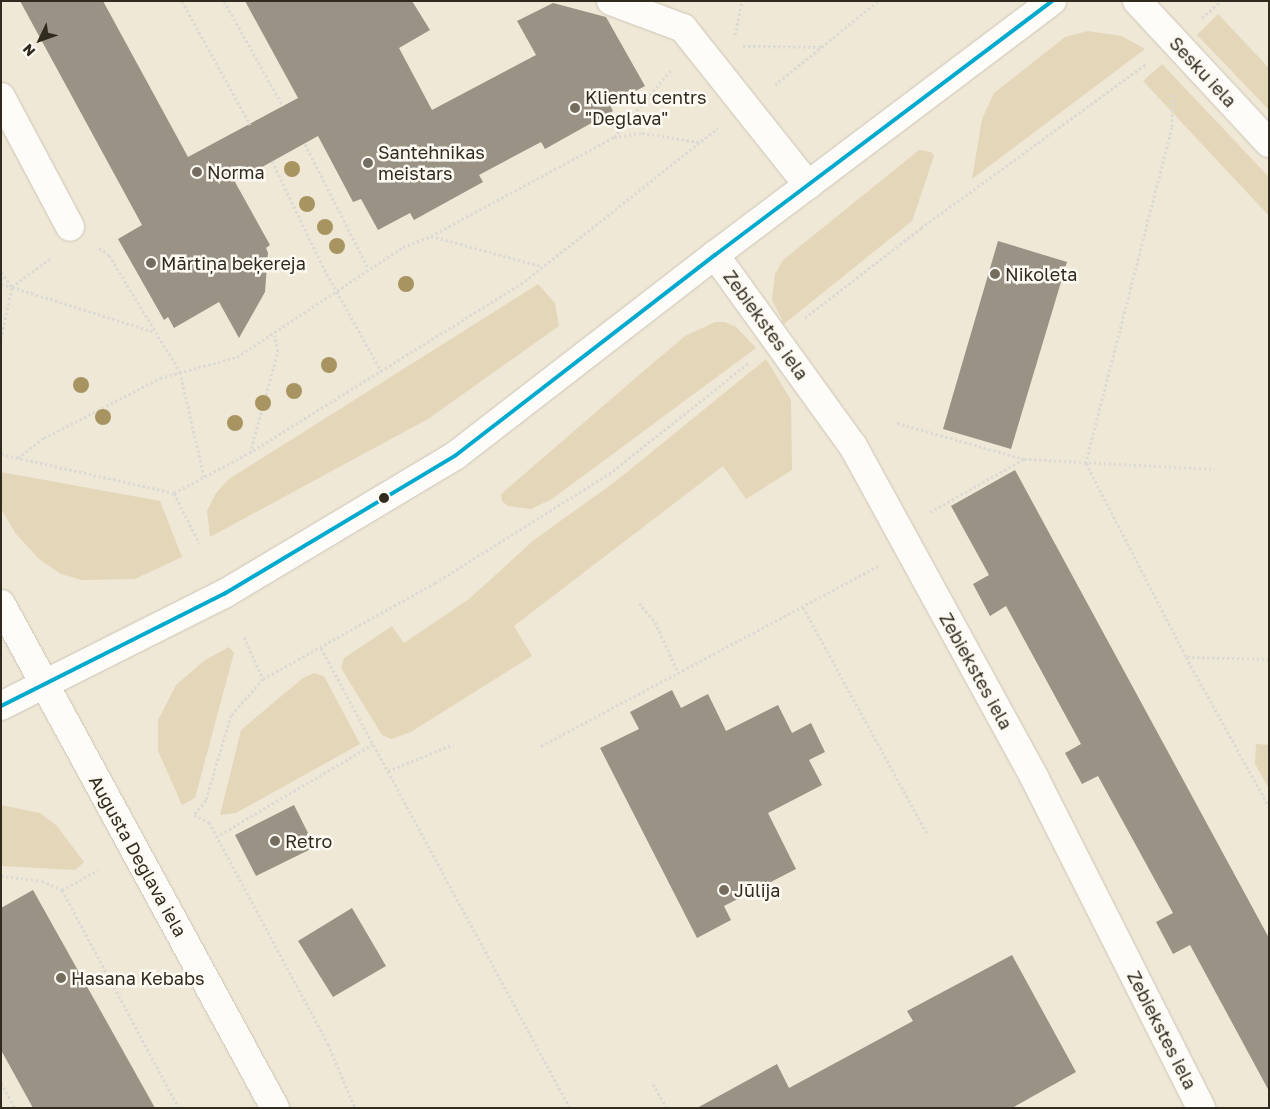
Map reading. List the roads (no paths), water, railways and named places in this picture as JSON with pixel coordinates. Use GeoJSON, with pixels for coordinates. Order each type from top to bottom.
{"type":"FeatureCollection","features":[{"type":"Feature","properties":{"kind":"street"},"geometry":{"type":"LineString","coordinates":[[612,1],[683,28],[748,107],[808,186]]}},
{"type":"Feature","properties":{"kind":"street"},"geometry":{"type":"LineString","coordinates":[[1,706],[224,594],[456,455],[715,255],[1052,1]]}},
{"type":"Feature","properties":{"kind":"street","name":"Sesku iela"},"geometry":{"type":"LineString","coordinates":[[1137,1],[1269,143]]}},
{"type":"Feature","properties":{"kind":"street"},"geometry":{"type":"LineString","coordinates":[[1,97],[70,227]]}},
{"type":"Feature","properties":{"kind":"street","name":"Zebiekstes iela"},"geometry":{"type":"LineString","coordinates":[[715,255],[853,446],[1035,779],[1201,1108]]}},
{"type":"Feature","properties":{"kind":"street","name":"Augusta Deglava iela"},"geometry":{"type":"LineString","coordinates":[[1,604],[274,1108]]}},
{"type":"Feature","properties":{"kind":"place","name":"Klientu centrs \"Deglava\""},"geometry":{"type":"Point","coordinates":[575,108]}},
{"type":"Feature","properties":{"kind":"place","name":"Santehnikas meistars"},"geometry":{"type":"Point","coordinates":[368,163]}},
{"type":"Feature","properties":{"kind":"place","name":"Norma"},"geometry":{"type":"Point","coordinates":[197,172]}},
{"type":"Feature","properties":{"kind":"place","name":"Mārtiņa beķereja"},"geometry":{"type":"Point","coordinates":[151,263]}},
{"type":"Feature","properties":{"kind":"place","name":"Nikoleta"},"geometry":{"type":"Point","coordinates":[995,274]}},
{"type":"Feature","properties":{"kind":"place","name":"Retro"},"geometry":{"type":"Point","coordinates":[275,841]}},
{"type":"Feature","properties":{"kind":"place","name":"Jūlija"},"geometry":{"type":"Point","coordinates":[724,890]}},
{"type":"Feature","properties":{"kind":"place","name":"Hasana Kebabs"},"geometry":{"type":"Point","coordinates":[61,978]}}]}
